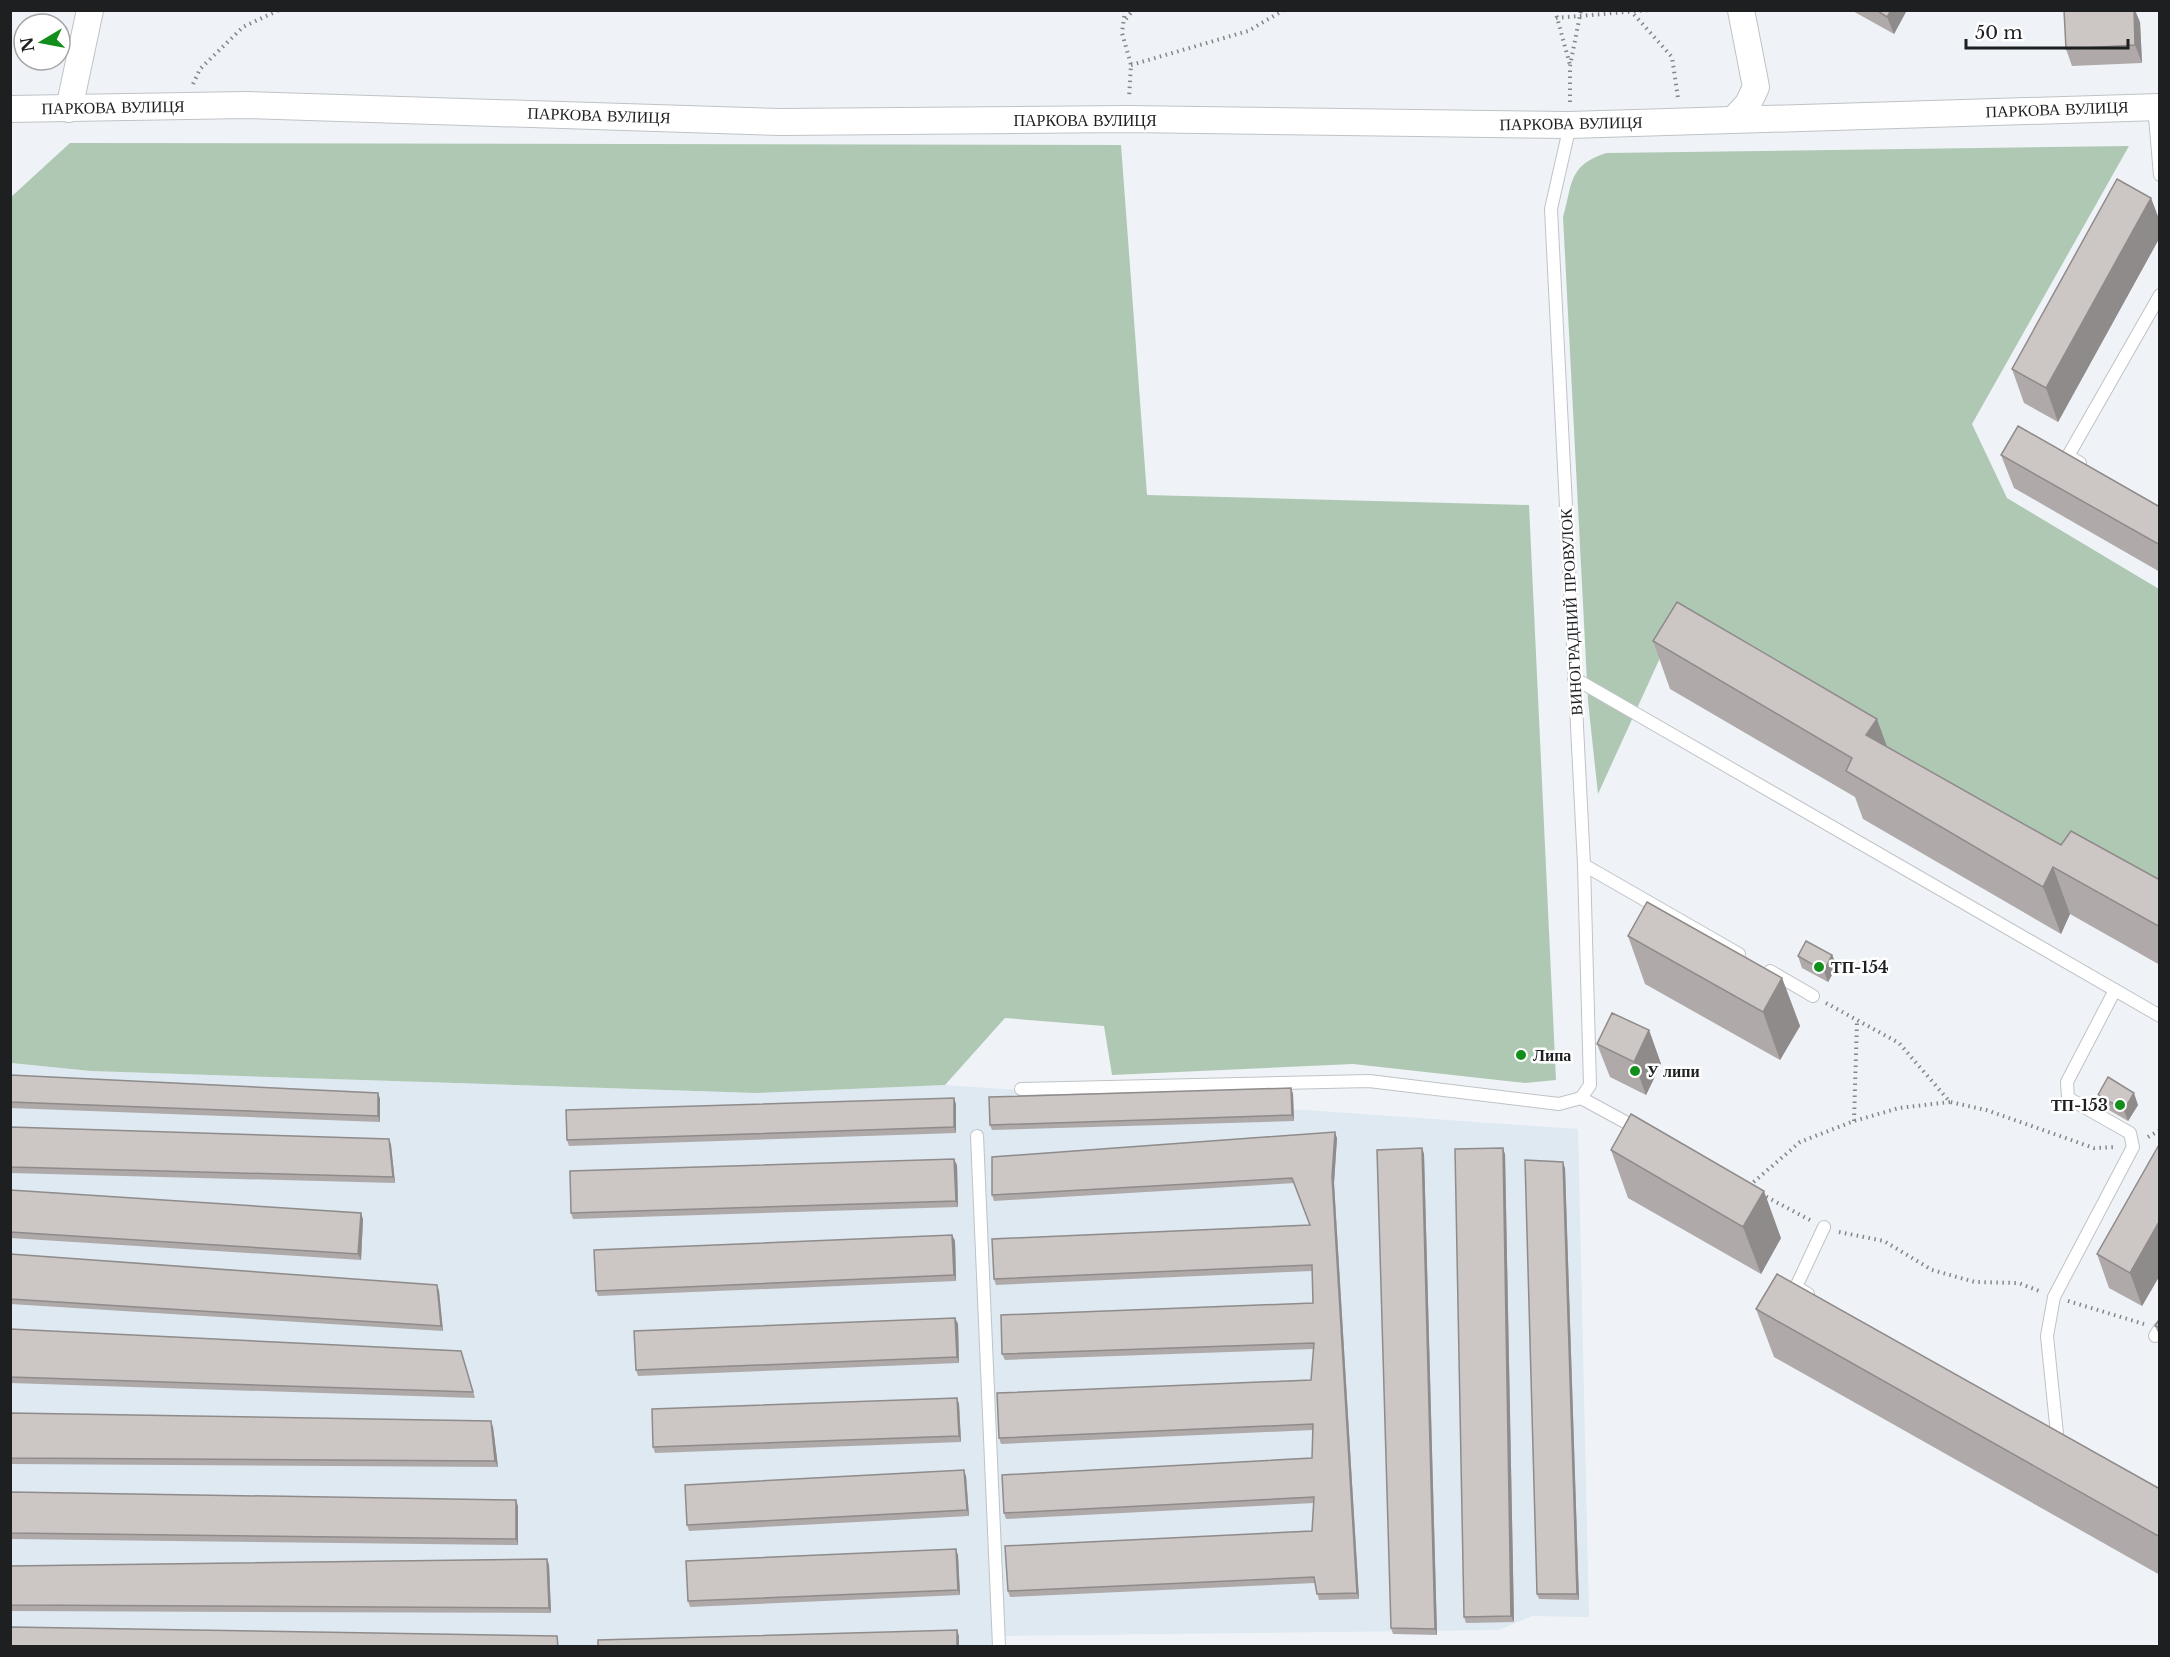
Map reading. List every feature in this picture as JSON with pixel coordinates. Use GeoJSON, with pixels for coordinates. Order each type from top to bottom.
{"type":"FeatureCollection","features":[{"type":"Feature","properties":{"kind":"street"},"geometry":{"type":"LineString","coordinates":[[69,109],[90,10]]}},
{"type":"Feature","properties":{"kind":"street"},"geometry":{"type":"LineString","coordinates":[[1734,119],[1748,104],[1756,87],[1747,29],[1741,10]]}},
{"type":"Feature","properties":{"kind":"street","name":"ПАРКОВА ВУЛИЦЯ"},"geometry":{"type":"LineString","coordinates":[[10,109],[182,106],[424,109],[781,122],[1128,119],[1570,125],[2157,107]]}},
{"type":"Feature","properties":{"kind":"lane"},"geometry":{"type":"LineString","coordinates":[[2157,107],[2160,175]]}},
{"type":"Feature","properties":{"kind":"lane","name":"ВИНОГРАДНИЙ ПРОВУЛОК"},"geometry":{"type":"LineString","coordinates":[[1570,125],[1551,209],[1584,865],[1590,1084],[1581,1098]]}},
{"type":"Feature","properties":{"kind":"lane"},"geometry":{"type":"LineString","coordinates":[[2088,468],[2068,456],[2160,295]]}},
{"type":"Feature","properties":{"kind":"lane"},"geometry":{"type":"LineString","coordinates":[[1574,678],[2160,1016]]}},
{"type":"Feature","properties":{"kind":"lane"},"geometry":{"type":"LineString","coordinates":[[1584,865],[1813,996]]}},
{"type":"Feature","properties":{"kind":"lane"},"geometry":{"type":"LineString","coordinates":[[2057,1434],[2047,1336],[2054,1297],[2133,1147],[2130,1133],[2068,1098],[2067,1082],[2115,990]]}},
{"type":"Feature","properties":{"kind":"lane"},"geometry":{"type":"LineString","coordinates":[[1022,1089],[1369,1081],[1560,1104],[1581,1098],[1654,1137]]}},
{"type":"Feature","properties":{"kind":"lane"},"geometry":{"type":"LineString","coordinates":[[977,1136],[999,1647]]}},
{"type":"Feature","properties":{"kind":"lane"},"geometry":{"type":"LineString","coordinates":[[1817,1299],[1796,1287],[1824,1227]]}},
{"type":"Feature","properties":{"kind":"path"},"geometry":{"type":"LineString","coordinates":[[182,106],[200,69],[243,27],[279,10]]}},
{"type":"Feature","properties":{"kind":"path"},"geometry":{"type":"LineString","coordinates":[[1125,10],[1122,33],[1131,64],[1128,119]]}},
{"type":"Feature","properties":{"kind":"path"},"geometry":{"type":"LineString","coordinates":[[1125,20],[1133,10]]}},
{"type":"Feature","properties":{"kind":"path"},"geometry":{"type":"LineString","coordinates":[[1131,64],[1248,31],[1284,10]]}},
{"type":"Feature","properties":{"kind":"path"},"geometry":{"type":"LineString","coordinates":[[1555,10],[1570,66]]}},
{"type":"Feature","properties":{"kind":"path"},"geometry":{"type":"LineString","coordinates":[[1556,18],[1581,13],[1649,10]]}},
{"type":"Feature","properties":{"kind":"path"},"geometry":{"type":"LineString","coordinates":[[1631,12],[1672,57],[1681,121]]}},
{"type":"Feature","properties":{"kind":"path"},"geometry":{"type":"LineString","coordinates":[[1570,125],[1570,66],[1581,13]]}},
{"type":"Feature","properties":{"kind":"path"},"geometry":{"type":"LineString","coordinates":[[1813,996],[1899,1043],[1950,1102]]}},
{"type":"Feature","properties":{"kind":"path"},"geometry":{"type":"LineString","coordinates":[[1854,1121],[1857,1020]]}},
{"type":"Feature","properties":{"kind":"path"},"geometry":{"type":"LineString","coordinates":[[2158,1331],[2054,1297],[2019,1283],[1975,1282],[1932,1270],[1884,1241],[1852,1237],[1824,1227],[1748,1187],[1800,1142],[1854,1121],[1899,1108],[1950,1102],[1986,1110],[2094,1148],[2133,1147],[2160,1130]]}},
{"type":"Feature","properties":{"kind":"shaded area"},"geometry":{"type":"Polygon","coordinates":[[[10,1063],[91,1071],[756,1093],[945,1085],[1578,1129],[1589,1617],[1532,1616],[1499,1630],[994,1636],[993,1646],[11,1646],[10,1063]]]}},
{"type":"Feature","properties":{"kind":"green space"},"geometry":{"type":"Polygon","coordinates":[[[70,143],[1121,145],[1147,495],[1529,505],[1556,1080],[1525,1083],[1353,1064],[1112,1075],[1104,1026],[1005,1018],[945,1085],[756,1093],[91,1071],[11,1063],[11,197],[70,143]]]}},
{"type":"Feature","properties":{"kind":"green space"},"geometry":{"type":"Polygon","coordinates":[[[2129,146],[1972,424],[2007,498],[2159,589],[2159,914],[1675,625],[1598,794],[1588,701],[1563,217],[1571,185],[1578,170],[1594,158],[1606,153],[2129,146]]]}},
{"type":"Feature","properties":{"kind":"building"},"geometry":{"type":"Polygon","coordinates":[[[1876,10],[1891,10],[1887,17],[1876,10]]]}},
{"type":"Feature","properties":{"kind":"building"},"geometry":{"type":"Polygon","coordinates":[[[2064,10],[2134,10],[2135,45],[2066,49],[2064,10]]]}},
{"type":"Feature","properties":{"kind":"building"},"geometry":{"type":"Polygon","coordinates":[[[2117,179],[2151,198],[2046,388],[2012,369],[2117,179]]]}},
{"type":"Feature","properties":{"kind":"building"},"geometry":{"type":"Polygon","coordinates":[[[2018,426],[2160,507],[2160,545],[2001,455],[2018,426]]]}},
{"type":"Feature","properties":{"kind":"building"},"geometry":{"type":"Polygon","coordinates":[[[1677,602],[1877,719],[1866,735],[2061,845],[2071,831],[2160,880],[2160,927],[2053,867],[2043,887],[1846,771],[1852,758],[1653,641],[1677,602]]]}},
{"type":"Feature","properties":{"kind":"building"},"geometry":{"type":"Polygon","coordinates":[[[1647,902],[1782,978],[1763,1012],[1628,936],[1647,902]]]}},
{"type":"Feature","properties":{"kind":"building"},"geometry":{"type":"Polygon","coordinates":[[[1806,941],[1832,955],[1824,971],[1798,956],[1806,941]]]}},
{"type":"Feature","properties":{"kind":"building"},"geometry":{"type":"Polygon","coordinates":[[[1612,1013],[1649,1030],[1634,1062],[1597,1044],[1612,1013]]]}},
{"type":"Feature","properties":{"kind":"building"},"geometry":{"type":"Polygon","coordinates":[[[10,1075],[378,1093],[378,1116],[10,1102],[10,1075]]]}},
{"type":"Feature","properties":{"kind":"building"},"geometry":{"type":"Polygon","coordinates":[[[2108,1077],[2134,1093],[2124,1110],[2098,1095],[2108,1077]]]}},
{"type":"Feature","properties":{"kind":"building"},"geometry":{"type":"Polygon","coordinates":[[[1291,1088],[1292,1115],[990,1125],[989,1097],[1291,1088]]]}},
{"type":"Feature","properties":{"kind":"building"},"geometry":{"type":"Polygon","coordinates":[[[954,1098],[954,1127],[567,1140],[566,1110],[954,1098]]]}},
{"type":"Feature","properties":{"kind":"building"},"geometry":{"type":"Polygon","coordinates":[[[1631,1114],[1764,1191],[1743,1227],[1611,1150],[1631,1114]]]}},
{"type":"Feature","properties":{"kind":"building"},"geometry":{"type":"Polygon","coordinates":[[[10,1127],[389,1139],[393,1177],[10,1167],[10,1127]]]}},
{"type":"Feature","properties":{"kind":"building"},"geometry":{"type":"Polygon","coordinates":[[[1335,1132],[1332,1177],[1357,1593],[1317,1594],[1314,1577],[1008,1591],[1005,1546],[1312,1531],[1314,1497],[1004,1513],[1002,1475],[1312,1458],[1313,1424],[999,1438],[997,1393],[1311,1380],[1314,1343],[1002,1354],[1001,1315],[1313,1303],[1312,1265],[994,1279],[992,1239],[1310,1225],[1292,1178],[992,1195],[992,1157],[1335,1132]]]}},
{"type":"Feature","properties":{"kind":"building"},"geometry":{"type":"Polygon","coordinates":[[[2160,1143],[2160,1220],[2130,1273],[2097,1254],[2160,1143]]]}},
{"type":"Feature","properties":{"kind":"building"},"geometry":{"type":"Polygon","coordinates":[[[1422,1148],[1435,1629],[1391,1628],[1377,1150],[1422,1148]]]}},
{"type":"Feature","properties":{"kind":"building"},"geometry":{"type":"Polygon","coordinates":[[[1503,1148],[1511,1616],[1464,1617],[1455,1149],[1503,1148]]]}},
{"type":"Feature","properties":{"kind":"building"},"geometry":{"type":"Polygon","coordinates":[[[954,1159],[956,1201],[571,1213],[570,1171],[954,1159]]]}},
{"type":"Feature","properties":{"kind":"building"},"geometry":{"type":"Polygon","coordinates":[[[1525,1160],[1563,1162],[1577,1594],[1537,1594],[1525,1160]]]}},
{"type":"Feature","properties":{"kind":"building"},"geometry":{"type":"Polygon","coordinates":[[[10,1190],[361,1213],[358,1254],[10,1232],[10,1190]]]}},
{"type":"Feature","properties":{"kind":"building"},"geometry":{"type":"Polygon","coordinates":[[[952,1235],[954,1275],[596,1291],[594,1250],[952,1235]]]}},
{"type":"Feature","properties":{"kind":"building"},"geometry":{"type":"Polygon","coordinates":[[[10,1254],[437,1285],[441,1326],[10,1299],[10,1254]]]}},
{"type":"Feature","properties":{"kind":"building"},"geometry":{"type":"Polygon","coordinates":[[[1777,1274],[2160,1489],[2160,1537],[1756,1309],[1777,1274]]]}},
{"type":"Feature","properties":{"kind":"building"},"geometry":{"type":"Polygon","coordinates":[[[955,1318],[957,1357],[636,1370],[634,1331],[955,1318]]]}},
{"type":"Feature","properties":{"kind":"building"},"geometry":{"type":"Polygon","coordinates":[[[2160,1318],[2160,1328],[2155,1326],[2160,1318]]]}},
{"type":"Feature","properties":{"kind":"building"},"geometry":{"type":"Polygon","coordinates":[[[10,1329],[461,1351],[473,1392],[10,1377],[10,1329]]]}},
{"type":"Feature","properties":{"kind":"building"},"geometry":{"type":"Polygon","coordinates":[[[957,1398],[959,1436],[653,1447],[652,1409],[957,1398]]]}},
{"type":"Feature","properties":{"kind":"building"},"geometry":{"type":"Polygon","coordinates":[[[10,1413],[491,1421],[495,1461],[10,1458],[10,1413]]]}},
{"type":"Feature","properties":{"kind":"building"},"geometry":{"type":"Polygon","coordinates":[[[964,1470],[967,1510],[687,1525],[685,1485],[964,1470]]]}},
{"type":"Feature","properties":{"kind":"building"},"geometry":{"type":"Polygon","coordinates":[[[10,1492],[516,1500],[516,1539],[10,1533],[10,1492]]]}},
{"type":"Feature","properties":{"kind":"building"},"geometry":{"type":"Polygon","coordinates":[[[956,1549],[958,1590],[688,1601],[686,1561],[956,1549]]]}},
{"type":"Feature","properties":{"kind":"building"},"geometry":{"type":"Polygon","coordinates":[[[547,1559],[549,1608],[10,1605],[10,1566],[547,1559]]]}},
{"type":"Feature","properties":{"kind":"building"},"geometry":{"type":"Polygon","coordinates":[[[10,1627],[557,1636],[558,1647],[10,1647],[10,1627]]]}},
{"type":"Feature","properties":{"kind":"building"},"geometry":{"type":"Polygon","coordinates":[[[957,1630],[957,1647],[598,1647],[598,1640],[957,1630]]]}},
{"type":"Feature","properties":{"kind":"place","name":"ТП-154"},"geometry":{"type":"Point","coordinates":[1819,967]}},
{"type":"Feature","properties":{"kind":"place","name":"Липа"},"geometry":{"type":"Point","coordinates":[1521,1055]}},
{"type":"Feature","properties":{"kind":"place","name":"У липи"},"geometry":{"type":"Point","coordinates":[1635,1071]}},
{"type":"Feature","properties":{"kind":"place","name":"ТП-153"},"geometry":{"type":"Point","coordinates":[2120,1105]}}]}
